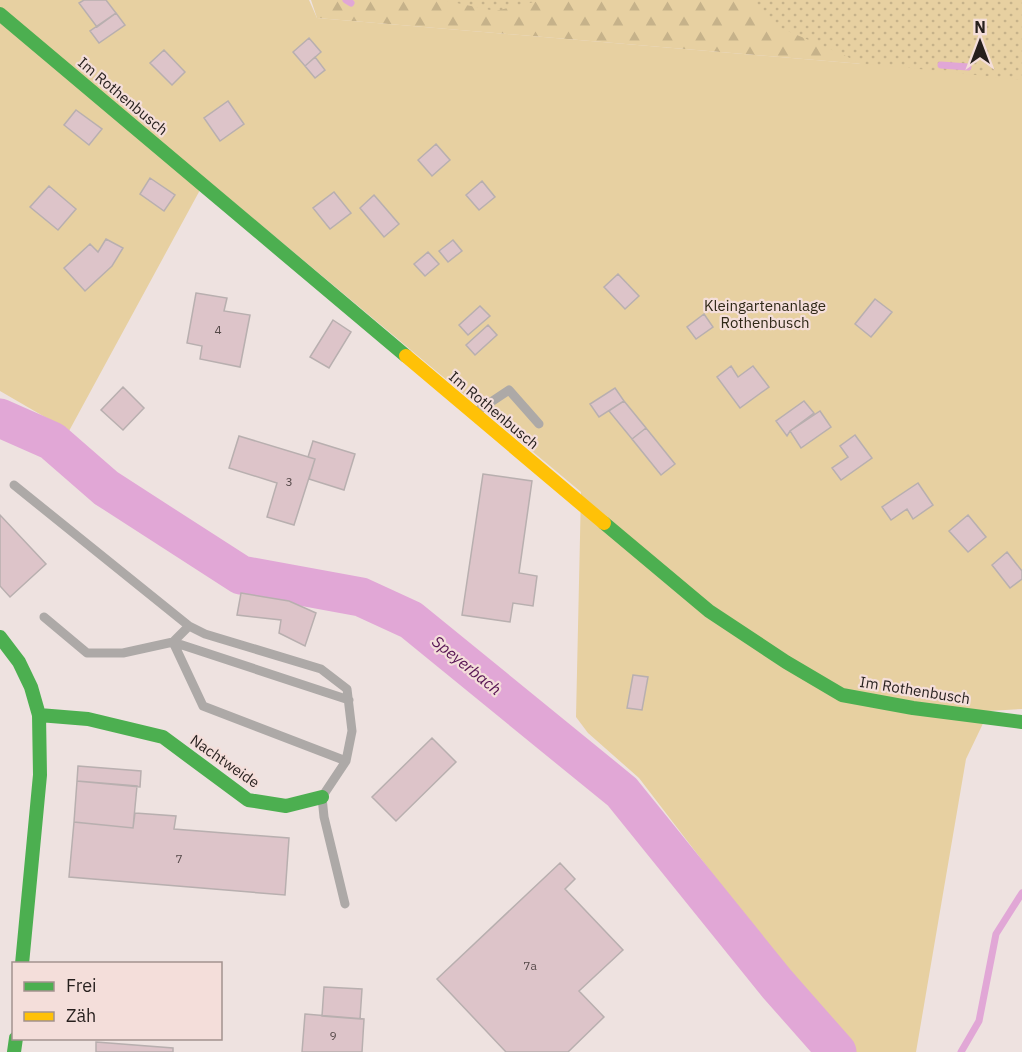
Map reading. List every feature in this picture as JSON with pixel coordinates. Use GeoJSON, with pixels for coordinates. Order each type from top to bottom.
{"type":"FeatureCollection","features":[{"type":"Feature","properties":{"kind":"street","name":"Im Rothenbusch"},"geometry":{"type":"LineString","coordinates":[[0,14],[709,611],[786,663],[842,695],[913,708],[1022,722]]}},
{"type":"Feature","properties":{"kind":"street"},"geometry":{"type":"LineString","coordinates":[[1,639],[19,662],[31,687],[39,716],[40,775],[22,962]]}},
{"type":"Feature","properties":{"kind":"street","name":"Nachtweide"},"geometry":{"type":"LineString","coordinates":[[39,716],[88,719],[163,737],[248,800],[286,806],[322,797]]}},
{"type":"Feature","properties":{"kind":"lane"},"geometry":{"type":"LineString","coordinates":[[473,414],[509,390],[539,424]]}},
{"type":"Feature","properties":{"kind":"lane"},"geometry":{"type":"LineString","coordinates":[[14,485],[189,626],[205,634],[321,669],[347,689],[352,731],[346,761],[322,797],[324,817],[345,904]]}},
{"type":"Feature","properties":{"kind":"lane"},"geometry":{"type":"LineString","coordinates":[[44,617],[87,653],[123,653],[173,642],[349,700]]}},
{"type":"Feature","properties":{"kind":"lane"},"geometry":{"type":"LineString","coordinates":[[173,642],[189,626]]}},
{"type":"Feature","properties":{"kind":"lane"},"geometry":{"type":"LineString","coordinates":[[173,642],[202,706],[346,761]]}},
{"type":"Feature","properties":{"kind":"green space","name":"Kleingartenanlage Rothenbusch"},"geometry":{"type":"Polygon","coordinates":[[[0,0],[309,0],[317,18],[910,68],[1022,80],[1022,709],[989,711],[966,759],[916,1052],[853,1052],[780,962],[639,778],[588,733],[576,717],[581,492],[206,179],[69,431],[0,391],[0,0]]]}},
{"type":"Feature","properties":{"kind":"green space"},"geometry":{"type":"Polygon","coordinates":[[[311,0],[1022,0],[910,68],[317,18],[311,0]]]}},
{"type":"Feature","properties":{"kind":"green space"},"geometry":{"type":"Polygon","coordinates":[[[442,0],[543,0],[495,11],[442,0]]]}},
{"type":"Feature","properties":{"kind":"green space"},"geometry":{"type":"Polygon","coordinates":[[[752,0],[1022,0],[1022,84],[926,99],[844,55],[771,24],[752,0]]]}},
{"type":"Feature","properties":{"kind":"building"},"geometry":{"type":"Polygon","coordinates":[[[84,0],[106,0],[116,13],[97,27],[79,3],[84,0]]]}},
{"type":"Feature","properties":{"kind":"building"},"geometry":{"type":"Polygon","coordinates":[[[116,13],[125,25],[99,43],[90,31],[116,13]]]}},
{"type":"Feature","properties":{"kind":"building"},"geometry":{"type":"Polygon","coordinates":[[[309,38],[321,52],[305,66],[293,52],[309,38]]]}},
{"type":"Feature","properties":{"kind":"building"},"geometry":{"type":"Polygon","coordinates":[[[164,50],[185,72],[172,85],[150,63],[164,50]]]}},
{"type":"Feature","properties":{"kind":"building"},"geometry":{"type":"Polygon","coordinates":[[[315,57],[325,70],[315,78],[305,66],[315,57]]]}},
{"type":"Feature","properties":{"kind":"building"},"geometry":{"type":"Polygon","coordinates":[[[228,101],[244,124],[220,141],[204,118],[228,101]]]}},
{"type":"Feature","properties":{"kind":"building"},"geometry":{"type":"Polygon","coordinates":[[[76,110],[102,129],[89,145],[64,125],[76,110]]]}},
{"type":"Feature","properties":{"kind":"building"},"geometry":{"type":"Polygon","coordinates":[[[436,144],[450,160],[432,176],[418,160],[436,144]]]}},
{"type":"Feature","properties":{"kind":"building"},"geometry":{"type":"Polygon","coordinates":[[[150,178],[175,195],[164,211],[140,194],[150,178]]]}},
{"type":"Feature","properties":{"kind":"building"},"geometry":{"type":"Polygon","coordinates":[[[482,181],[495,197],[479,210],[466,195],[482,181]]]}},
{"type":"Feature","properties":{"kind":"building"},"geometry":{"type":"Polygon","coordinates":[[[49,186],[76,209],[58,230],[30,207],[49,186]]]}},
{"type":"Feature","properties":{"kind":"building"},"geometry":{"type":"Polygon","coordinates":[[[334,192],[351,213],[330,229],[313,208],[334,192]]]}},
{"type":"Feature","properties":{"kind":"building"},"geometry":{"type":"Polygon","coordinates":[[[374,195],[399,224],[384,237],[360,208],[374,195]]]}},
{"type":"Feature","properties":{"kind":"building"},"geometry":{"type":"Polygon","coordinates":[[[106,239],[123,248],[112,266],[85,291],[64,268],[90,244],[98,252],[106,239]]]}},
{"type":"Feature","properties":{"kind":"building"},"geometry":{"type":"Polygon","coordinates":[[[453,240],[462,251],[448,262],[439,251],[453,240]]]}},
{"type":"Feature","properties":{"kind":"building"},"geometry":{"type":"Polygon","coordinates":[[[428,252],[439,264],[425,276],[414,264],[428,252]]]}},
{"type":"Feature","properties":{"kind":"building"},"geometry":{"type":"Polygon","coordinates":[[[618,274],[639,296],[625,309],[604,287],[618,274]]]}},
{"type":"Feature","properties":{"kind":"building"},"geometry":{"type":"Polygon","coordinates":[[[196,293],[227,298],[224,311],[250,315],[240,367],[200,359],[202,346],[187,343],[196,293]]]}},
{"type":"Feature","properties":{"kind":"building"},"geometry":{"type":"Polygon","coordinates":[[[875,299],[892,312],[871,337],[855,324],[875,299]]]}},
{"type":"Feature","properties":{"kind":"building"},"geometry":{"type":"Polygon","coordinates":[[[480,306],[490,316],[468,335],[459,325],[480,306]]]}},
{"type":"Feature","properties":{"kind":"building"},"geometry":{"type":"Polygon","coordinates":[[[704,314],[713,327],[696,339],[687,327],[704,314]]]}},
{"type":"Feature","properties":{"kind":"building"},"geometry":{"type":"Polygon","coordinates":[[[333,320],[351,332],[329,368],[310,357],[333,320]]]}},
{"type":"Feature","properties":{"kind":"building"},"geometry":{"type":"Polygon","coordinates":[[[488,325],[497,335],[475,355],[466,345],[488,325]]]}},
{"type":"Feature","properties":{"kind":"building"},"geometry":{"type":"Polygon","coordinates":[[[731,366],[738,377],[753,366],[769,387],[740,408],[717,377],[731,366]]]}},
{"type":"Feature","properties":{"kind":"building"},"geometry":{"type":"Polygon","coordinates":[[[123,387],[144,408],[123,430],[101,410],[123,387]]]}},
{"type":"Feature","properties":{"kind":"building"},"geometry":{"type":"Polygon","coordinates":[[[615,388],[624,401],[599,417],[590,404],[615,388]]]}},
{"type":"Feature","properties":{"kind":"building"},"geometry":{"type":"Polygon","coordinates":[[[624,401],[646,428],[632,439],[609,411],[624,401]]]}},
{"type":"Feature","properties":{"kind":"building"},"geometry":{"type":"Polygon","coordinates":[[[804,401],[814,413],[790,431],[787,436],[776,421],[804,401]]]}},
{"type":"Feature","properties":{"kind":"building"},"geometry":{"type":"Polygon","coordinates":[[[820,411],[831,427],[801,448],[790,431],[820,411]]]}},
{"type":"Feature","properties":{"kind":"building"},"geometry":{"type":"Polygon","coordinates":[[[646,428],[675,464],[661,475],[632,439],[646,428]]]}},
{"type":"Feature","properties":{"kind":"building"},"geometry":{"type":"Polygon","coordinates":[[[855,435],[872,458],[841,480],[832,468],[848,457],[840,446],[855,435]]]}},
{"type":"Feature","properties":{"kind":"building"},"geometry":{"type":"Polygon","coordinates":[[[239,436],[315,459],[294,525],[267,517],[277,483],[229,468],[239,436]]]}},
{"type":"Feature","properties":{"kind":"building"},"geometry":{"type":"Polygon","coordinates":[[[313,441],[355,454],[344,490],[309,479],[315,459],[308,457],[313,441]]]}},
{"type":"Feature","properties":{"kind":"building"},"geometry":{"type":"Polygon","coordinates":[[[483,474],[532,481],[519,573],[537,576],[533,606],[513,603],[510,622],[462,615],[483,474]]]}},
{"type":"Feature","properties":{"kind":"building"},"geometry":{"type":"Polygon","coordinates":[[[918,483],[933,505],[913,519],[907,509],[891,520],[882,507],[918,483]]]}},
{"type":"Feature","properties":{"kind":"building"},"geometry":{"type":"Polygon","coordinates":[[[0,515],[46,564],[10,597],[0,586],[0,515]]]}},
{"type":"Feature","properties":{"kind":"building"},"geometry":{"type":"Polygon","coordinates":[[[968,515],[986,537],[968,552],[949,531],[968,515]]]}},
{"type":"Feature","properties":{"kind":"building"},"geometry":{"type":"Polygon","coordinates":[[[1007,552],[1022,571],[1022,579],[1010,588],[992,565],[1007,552]]]}},
{"type":"Feature","properties":{"kind":"building"},"geometry":{"type":"Polygon","coordinates":[[[241,593],[289,601],[316,613],[305,646],[279,633],[281,620],[237,615],[241,593]]]}},
{"type":"Feature","properties":{"kind":"building"},"geometry":{"type":"Polygon","coordinates":[[[633,675],[648,677],[642,710],[627,708],[633,675]]]}},
{"type":"Feature","properties":{"kind":"building"},"geometry":{"type":"Polygon","coordinates":[[[432,738],[456,762],[396,821],[372,797],[432,738]]]}},
{"type":"Feature","properties":{"kind":"building"},"geometry":{"type":"Polygon","coordinates":[[[78,766],[141,771],[140,787],[77,781],[78,766]]]}},
{"type":"Feature","properties":{"kind":"building"},"geometry":{"type":"Polygon","coordinates":[[[77,781],[137,786],[133,828],[74,822],[77,781]]]}},
{"type":"Feature","properties":{"kind":"building"},"geometry":{"type":"Polygon","coordinates":[[[135,813],[176,816],[174,829],[289,838],[285,895],[69,877],[74,822],[133,828],[135,813]]]}},
{"type":"Feature","properties":{"kind":"building"},"geometry":{"type":"Polygon","coordinates":[[[560,863],[575,879],[565,889],[623,950],[579,991],[604,1017],[568,1052],[506,1052],[437,979],[560,863]]]}},
{"type":"Feature","properties":{"kind":"building"},"geometry":{"type":"Polygon","coordinates":[[[324,987],[362,989],[360,1019],[322,1016],[324,987]]]}},
{"type":"Feature","properties":{"kind":"building"},"geometry":{"type":"Polygon","coordinates":[[[305,1014],[364,1019],[362,1052],[302,1052],[305,1014]]]}},
{"type":"Feature","properties":{"kind":"building"},"geometry":{"type":"Polygon","coordinates":[[[96,1042],[173,1048],[173,1052],[96,1052],[96,1042]]]}},
{"type":"Feature","properties":{"kind":"waterway"},"geometry":{"type":"LineString","coordinates":[[346,0],[351,3]]}},
{"type":"Feature","properties":{"kind":"waterway"},"geometry":{"type":"LineString","coordinates":[[941,65],[968,67]]}},
{"type":"Feature","properties":{"kind":"waterway","name":"Speyerbach"},"geometry":{"type":"LineString","coordinates":[[0,418],[52,441],[106,488],[241,575],[361,597],[411,620],[622,792],[777,984],[837,1052]]}},
{"type":"Feature","properties":{"kind":"waterway"},"geometry":{"type":"LineString","coordinates":[[961,1052],[979,1021],[996,934],[1022,893]]}},
{"type":"Feature","properties":{"kind":"traffic: fast"},"geometry":{"type":"LineString","coordinates":[[0,14],[406,356]]}},
{"type":"Feature","properties":{"kind":"traffic: fast"},"geometry":{"type":"LineString","coordinates":[[604,523],[709,611],[786,662],[842,695],[913,708],[1022,722]]}},
{"type":"Feature","properties":{"kind":"traffic: fast"},"geometry":{"type":"LineString","coordinates":[[0,637],[19,662],[31,687],[39,715],[40,775],[22,962]]}},
{"type":"Feature","properties":{"kind":"traffic: fast"},"geometry":{"type":"LineString","coordinates":[[39,715],[88,719],[163,737],[248,800],[286,806],[322,797]]}},
{"type":"Feature","properties":{"kind":"traffic: fast"},"geometry":{"type":"LineString","coordinates":[[14,1052],[16,1040]]}},
{"type":"Feature","properties":{"kind":"traffic: slow"},"geometry":{"type":"LineString","coordinates":[[406,356],[604,523]]}}]}
